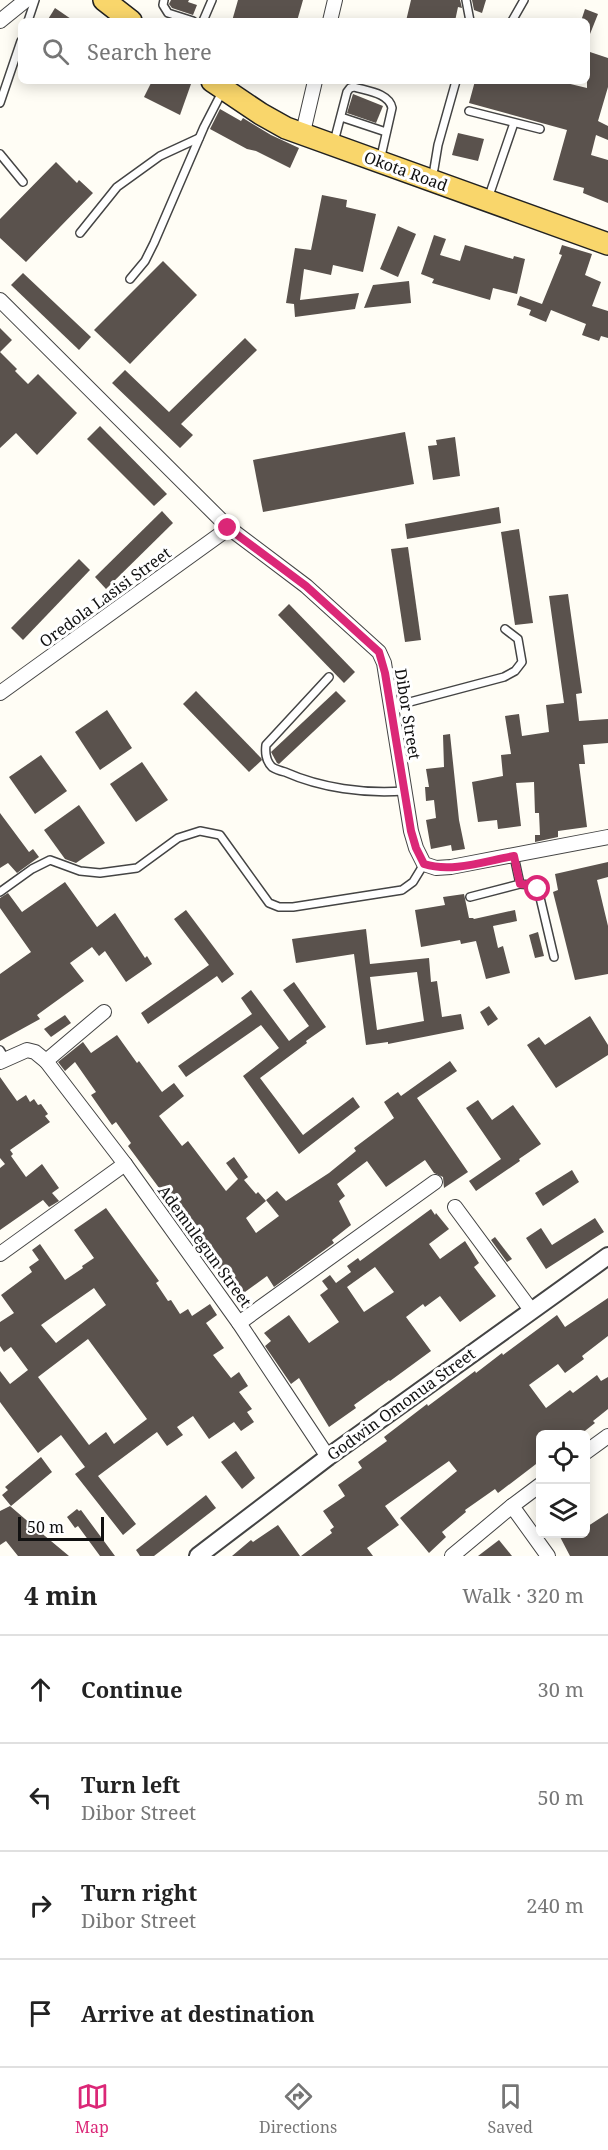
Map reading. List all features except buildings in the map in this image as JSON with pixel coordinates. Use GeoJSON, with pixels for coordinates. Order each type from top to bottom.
{"type":"FeatureCollection","features":[{"type":"Feature","properties":{"kind":"main road"},"geometry":{"type":"LineString","coordinates":[[104,0],[127,18]]}},
{"type":"Feature","properties":{"kind":"main road"},"geometry":{"type":"LineString","coordinates":[[122,0],[144,18]]}},
{"type":"Feature","properties":{"kind":"main road","name":"Okota Road"},"geometry":{"type":"LineString","coordinates":[[220,84],[280,118],[304,128],[335,138],[384,142],[434,169],[608,231]]}},
{"type":"Feature","properties":{"kind":"main road","name":"Okota Road"},"geometry":{"type":"LineString","coordinates":[[220,84],[286,128],[608,244]]}},
{"type":"Feature","properties":{"kind":"street"},"geometry":{"type":"LineString","coordinates":[[0,21],[26,0]]}},
{"type":"Feature","properties":{"kind":"street"},"geometry":{"type":"LineString","coordinates":[[331,18],[335,0]]}},
{"type":"Feature","properties":{"kind":"street"},"geometry":{"type":"LineString","coordinates":[[304,128],[314,84]]}},
{"type":"Feature","properties":{"kind":"street","name":"Dibor Street"},"geometry":{"type":"LineString","coordinates":[[0,300],[228,528],[306,586],[379,652],[384,663],[411,831],[424,864]]}},
{"type":"Feature","properties":{"kind":"street","name":"Oredola Lasisi Street"},"geometry":{"type":"LineString","coordinates":[[0,693],[228,528]]}},
{"type":"Feature","properties":{"kind":"street"},"geometry":{"type":"LineString","coordinates":[[424,864],[436,868],[451,867],[608,837]]}},
{"type":"Feature","properties":{"kind":"street"},"geometry":{"type":"LineString","coordinates":[[2,1057],[27,1050],[35,1052],[46,1060],[104,1012]]}},
{"type":"Feature","properties":{"kind":"street","name":"Ademulegun Street"},"geometry":{"type":"LineString","coordinates":[[46,1060],[125,1164],[239,1323],[328,1457]]}},
{"type":"Feature","properties":{"kind":"street"},"geometry":{"type":"LineString","coordinates":[[0,1254],[125,1164]]}},
{"type":"Feature","properties":{"kind":"street"},"geometry":{"type":"LineString","coordinates":[[239,1323],[435,1182]]}},
{"type":"Feature","properties":{"kind":"street"},"geometry":{"type":"LineString","coordinates":[[455,1207],[531,1310]]}},
{"type":"Feature","properties":{"kind":"street","name":"Godwin Omonua Street"},"geometry":{"type":"LineString","coordinates":[[198,1556],[328,1457],[608,1256]]}},
{"type":"Feature","properties":{"kind":"street"},"geometry":{"type":"LineString","coordinates":[[590,1449],[608,1436]]}},
{"type":"Feature","properties":{"kind":"street"},"geometry":{"type":"LineString","coordinates":[[452,1556],[536,1488]]}},
{"type":"Feature","properties":{"kind":"street"},"geometry":{"type":"LineString","coordinates":[[512,1506],[548,1556]]}},
{"type":"Feature","properties":{"kind":"lane"},"geometry":{"type":"LineString","coordinates":[[29,18],[35,0]]}},
{"type":"Feature","properties":{"kind":"lane"},"geometry":{"type":"LineString","coordinates":[[164,0],[163,5],[168,13],[184,18]]}},
{"type":"Feature","properties":{"kind":"lane"},"geometry":{"type":"LineString","coordinates":[[204,18],[212,0]]}},
{"type":"Feature","properties":{"kind":"lane"},"geometry":{"type":"LineString","coordinates":[[466,0],[469,18]]}},
{"type":"Feature","properties":{"kind":"lane"},"geometry":{"type":"LineString","coordinates":[[514,18],[524,0]]}},
{"type":"Feature","properties":{"kind":"lane"},"geometry":{"type":"LineString","coordinates":[[0,103],[18,50]]}},
{"type":"Feature","properties":{"kind":"lane"},"geometry":{"type":"LineString","coordinates":[[130,279],[145,261],[154,243],[220,84]]}},
{"type":"Feature","properties":{"kind":"lane"},"geometry":{"type":"LineString","coordinates":[[434,169],[438,145],[455,84]]}},
{"type":"Feature","properties":{"kind":"lane"},"geometry":{"type":"LineString","coordinates":[[335,138],[340,117],[347,92],[350,88],[354,87],[386,97],[391,102],[392,108],[384,142],[340,117]]}},
{"type":"Feature","properties":{"kind":"lane"},"geometry":{"type":"LineString","coordinates":[[470,111],[540,129]]}},
{"type":"Feature","properties":{"kind":"lane"},"geometry":{"type":"LineString","coordinates":[[491,190],[514,123]]}},
{"type":"Feature","properties":{"kind":"lane"},"geometry":{"type":"LineString","coordinates":[[80,233],[117,187],[160,156],[199,138]]}},
{"type":"Feature","properties":{"kind":"lane"},"geometry":{"type":"LineString","coordinates":[[0,154],[23,182]]}},
{"type":"Feature","properties":{"kind":"lane"},"geometry":{"type":"LineString","coordinates":[[391,707],[504,677],[515,671],[522,662],[518,639],[505,629]]}},
{"type":"Feature","properties":{"kind":"lane"},"geometry":{"type":"LineString","coordinates":[[328,677],[266,745],[265,752],[272,767],[304,781],[323,785],[388,792],[404,791]]}},
{"type":"Feature","properties":{"kind":"lane"},"geometry":{"type":"LineString","coordinates":[[0,892],[32,869],[50,860],[80,872],[99,873],[137,868],[178,838],[200,831],[220,835],[269,903],[279,907],[304,906],[402,890],[413,882],[424,864]]}},
{"type":"Feature","properties":{"kind":"lane"},"geometry":{"type":"LineString","coordinates":[[514,856],[520,884]]}},
{"type":"Feature","properties":{"kind":"lane"},"geometry":{"type":"LineString","coordinates":[[470,897],[520,884],[531,885],[538,889],[554,957]]}},
{"type":"Feature","properties":{"kind":"route"},"geometry":{"type":"LineString","coordinates":[[228,528],[306,586],[379,652],[384,663],[411,831],[424,864],[436,868],[451,867],[514,856],[520,884],[531,885],[538,889]]}}]}
